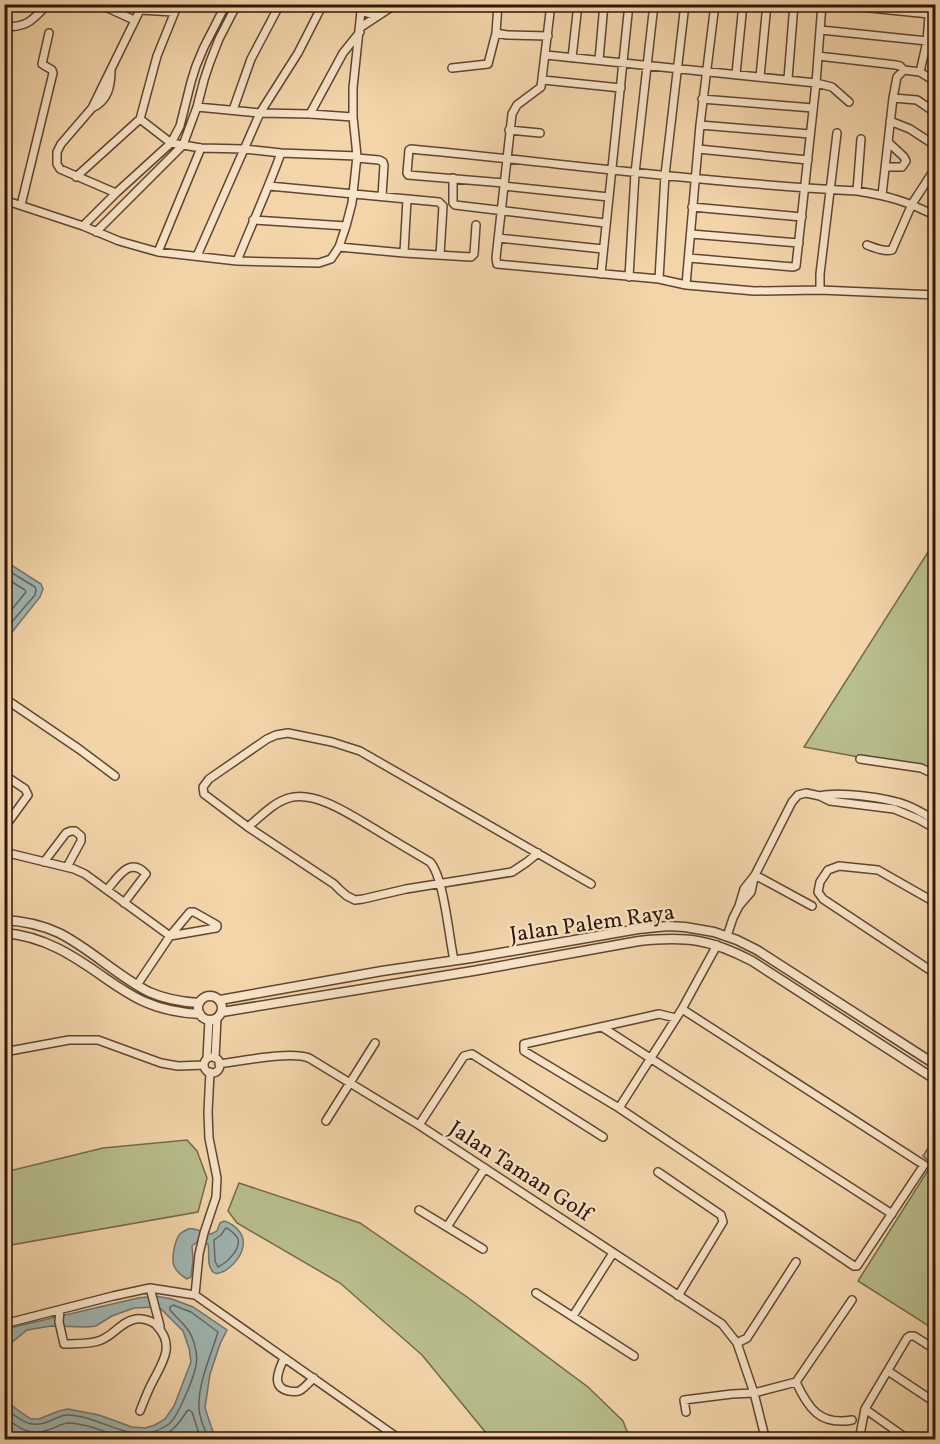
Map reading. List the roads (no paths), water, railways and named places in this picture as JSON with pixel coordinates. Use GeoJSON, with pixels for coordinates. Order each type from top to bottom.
{"type":"FeatureCollection","features":[{"type":"Feature","properties":{"kind":"street"},"geometry":{"type":"LineString","coordinates":[[4,27],[28,23],[48,4]]}},
{"type":"Feature","properties":{"kind":"street"},"geometry":{"type":"LineString","coordinates":[[99,4],[134,20]]}},
{"type":"Feature","properties":{"kind":"street"},"geometry":{"type":"LineString","coordinates":[[126,4],[140,10],[174,12]]}},
{"type":"Feature","properties":{"kind":"street"},"geometry":{"type":"LineString","coordinates":[[76,177],[140,119],[157,56],[178,4]]}},
{"type":"Feature","properties":{"kind":"street"},"geometry":{"type":"LineString","coordinates":[[83,226],[171,143],[180,126],[191,82],[204,46],[226,4]]}},
{"type":"Feature","properties":{"kind":"street"},"geometry":{"type":"LineString","coordinates":[[96,232],[183,145],[210,62],[237,4]]}},
{"type":"Feature","properties":{"kind":"street"},"geometry":{"type":"LineString","coordinates":[[233,110],[251,59],[280,4]]}},
{"type":"Feature","properties":{"kind":"street"},"geometry":{"type":"LineString","coordinates":[[197,256],[260,113],[298,53],[323,4]]}},
{"type":"Feature","properties":{"kind":"street"},"geometry":{"type":"LineString","coordinates":[[352,4],[361,11],[376,16]]}},
{"type":"Feature","properties":{"kind":"street"},"geometry":{"type":"LineString","coordinates":[[310,114],[343,53],[360,29],[396,4]]}},
{"type":"Feature","properties":{"kind":"street"},"geometry":{"type":"LineString","coordinates":[[452,68],[488,64],[496,33],[498,4]]}},
{"type":"Feature","properties":{"kind":"street"},"geometry":{"type":"LineString","coordinates":[[551,4],[543,80],[540,89],[515,107],[512,114],[497,264],[659,279],[686,285],[754,291],[820,290],[936,295]]}},
{"type":"Feature","properties":{"kind":"street"},"geometry":{"type":"LineString","coordinates":[[572,58],[578,4]]}},
{"type":"Feature","properties":{"kind":"street"},"geometry":{"type":"LineString","coordinates":[[598,60],[604,4]]}},
{"type":"Feature","properties":{"kind":"street"},"geometry":{"type":"LineString","coordinates":[[601,274],[629,4]]}},
{"type":"Feature","properties":{"kind":"street"},"geometry":{"type":"LineString","coordinates":[[628,277],[636,173],[654,4]]}},
{"type":"Feature","properties":{"kind":"street"},"geometry":{"type":"LineString","coordinates":[[659,279],[665,175],[685,4]]}},
{"type":"Feature","properties":{"kind":"street"},"geometry":{"type":"LineString","coordinates":[[686,285],[702,99],[715,4]]}},
{"type":"Feature","properties":{"kind":"street"},"geometry":{"type":"LineString","coordinates":[[736,74],[743,4]]}},
{"type":"Feature","properties":{"kind":"street"},"geometry":{"type":"LineString","coordinates":[[760,77],[767,4]]}},
{"type":"Feature","properties":{"kind":"street"},"geometry":{"type":"LineString","coordinates":[[788,80],[794,4]]}},
{"type":"Feature","properties":{"kind":"street"},"geometry":{"type":"LineString","coordinates":[[689,258],[793,267],[796,265],[816,83],[822,4]]}},
{"type":"Feature","properties":{"kind":"street"},"geometry":{"type":"LineString","coordinates":[[831,4],[931,10],[920,72]]}},
{"type":"Feature","properties":{"kind":"street"},"geometry":{"type":"LineString","coordinates":[[116,193],[58,167],[57,152],[61,144],[93,108],[104,100],[110,88],[111,67],[140,10]]}},
{"type":"Feature","properties":{"kind":"street"},"geometry":{"type":"LineString","coordinates":[[4,200],[83,226],[119,241],[158,252],[237,261],[319,263],[331,259],[339,247],[346,226],[353,193],[357,157],[353,117],[354,76],[361,11]]}},
{"type":"Feature","properties":{"kind":"street"},"geometry":{"type":"LineString","coordinates":[[821,30],[927,41],[936,47]]}},
{"type":"Feature","properties":{"kind":"street"},"geometry":{"type":"LineString","coordinates":[[21,205],[54,73],[43,66],[42,61],[49,33]]}},
{"type":"Feature","properties":{"kind":"street"},"geometry":{"type":"LineString","coordinates":[[496,33],[548,36]]}},
{"type":"Feature","properties":{"kind":"street"},"geometry":{"type":"LineString","coordinates":[[546,55],[816,83],[832,87],[849,102]]}},
{"type":"Feature","properties":{"kind":"street"},"geometry":{"type":"LineString","coordinates":[[818,56],[896,65],[904,70],[920,72],[936,82]]}},
{"type":"Feature","properties":{"kind":"street"},"geometry":{"type":"LineString","coordinates":[[882,195],[893,98],[897,76],[904,70]]}},
{"type":"Feature","properties":{"kind":"street"},"geometry":{"type":"LineString","coordinates":[[543,80],[621,88]]}},
{"type":"Feature","properties":{"kind":"street"},"geometry":{"type":"LineString","coordinates":[[893,98],[917,100],[936,113]]}},
{"type":"Feature","properties":{"kind":"street"},"geometry":{"type":"LineString","coordinates":[[702,99],[813,108]]}},
{"type":"Feature","properties":{"kind":"street"},"geometry":{"type":"LineString","coordinates":[[197,107],[260,113],[353,117]]}},
{"type":"Feature","properties":{"kind":"street"},"geometry":{"type":"LineString","coordinates":[[140,119],[171,143],[201,148],[244,149],[379,160],[384,163],[382,196]]}},
{"type":"Feature","properties":{"kind":"street"},"geometry":{"type":"LineString","coordinates":[[890,121],[910,129],[936,146]]}},
{"type":"Feature","properties":{"kind":"street"},"geometry":{"type":"LineString","coordinates":[[700,125],[810,134]]}},
{"type":"Feature","properties":{"kind":"street"},"geometry":{"type":"LineString","coordinates":[[509,130],[540,133]]}},
{"type":"Feature","properties":{"kind":"street"},"geometry":{"type":"LineString","coordinates":[[820,290],[837,133]]}},
{"type":"Feature","properties":{"kind":"street"},"geometry":{"type":"LineString","coordinates":[[857,191],[861,139]]}},
{"type":"Feature","properties":{"kind":"street"},"geometry":{"type":"LineString","coordinates":[[886,167],[902,167],[906,161],[888,142]]}},
{"type":"Feature","properties":{"kind":"street"},"geometry":{"type":"LineString","coordinates":[[158,252],[201,148]]}},
{"type":"Feature","properties":{"kind":"street"},"geometry":{"type":"LineString","coordinates":[[698,149],[808,160]]}},
{"type":"Feature","properties":{"kind":"street"},"geometry":{"type":"LineString","coordinates":[[609,197],[453,178],[408,175],[409,150],[506,158],[695,179],[857,191],[882,195],[912,204],[936,216]]}},
{"type":"Feature","properties":{"kind":"street"},"geometry":{"type":"LineString","coordinates":[[237,261],[282,153]]}},
{"type":"Feature","properties":{"kind":"street"},"geometry":{"type":"LineString","coordinates":[[867,245],[881,250],[892,250],[912,204],[936,167]]}},
{"type":"Feature","properties":{"kind":"street"},"geometry":{"type":"LineString","coordinates":[[453,178],[453,205],[605,224]]}},
{"type":"Feature","properties":{"kind":"street"},"geometry":{"type":"LineString","coordinates":[[269,186],[437,201],[442,204],[440,255]]}},
{"type":"Feature","properties":{"kind":"street"},"geometry":{"type":"LineString","coordinates":[[404,253],[407,199]]}},
{"type":"Feature","properties":{"kind":"street"},"geometry":{"type":"LineString","coordinates":[[692,207],[802,217]]}},
{"type":"Feature","properties":{"kind":"street"},"geometry":{"type":"LineString","coordinates":[[253,220],[346,226]]}},
{"type":"Feature","properties":{"kind":"street"},"geometry":{"type":"LineString","coordinates":[[339,247],[469,257],[474,254],[476,225]]}},
{"type":"Feature","properties":{"kind":"street"},"geometry":{"type":"LineString","coordinates":[[691,234],[799,243]]}},
{"type":"Feature","properties":{"kind":"street"},"geometry":{"type":"LineString","coordinates":[[498,238],[603,249]]}},
{"type":"Feature","properties":{"kind":"street"},"geometry":{"type":"LineString","coordinates":[[4,698],[115,776]]}},
{"type":"Feature","properties":{"kind":"street"},"geometry":{"type":"LineString","coordinates":[[538,853],[512,872],[406,889],[355,900],[204,794],[204,784],[276,735],[288,733],[332,742],[360,751],[538,853],[591,884]]}},
{"type":"Feature","properties":{"kind":"street"},"geometry":{"type":"LineString","coordinates":[[860,759],[921,768],[936,776]]}},
{"type":"Feature","properties":{"kind":"street"},"geometry":{"type":"LineString","coordinates":[[4,775],[28,794],[4,828]]}},
{"type":"Feature","properties":{"kind":"street"},"geometry":{"type":"LineString","coordinates":[[727,936],[733,918],[739,906],[751,892],[755,875],[796,796],[804,793],[820,796],[830,801],[902,811],[936,829]]}},
{"type":"Feature","properties":{"kind":"street"},"geometry":{"type":"LineString","coordinates":[[820,796],[831,794],[888,800],[909,806],[936,821]]}},
{"type":"Feature","properties":{"kind":"street"},"geometry":{"type":"LineString","coordinates":[[248,827],[275,805],[288,798],[321,800],[430,862],[436,870],[440,884],[454,960]]}},
{"type":"Feature","properties":{"kind":"street"},"geometry":{"type":"LineString","coordinates":[[44,862],[66,833],[75,831],[81,836],[81,841],[67,867]]}},
{"type":"Feature","properties":{"kind":"street"},"geometry":{"type":"LineString","coordinates":[[4,852],[67,867],[85,874],[170,936],[216,928],[217,925],[190,912],[170,936],[137,985]]}},
{"type":"Feature","properties":{"kind":"street"},"geometry":{"type":"LineString","coordinates":[[107,890],[124,870],[133,866],[138,867],[146,874],[124,903]]}},
{"type":"Feature","properties":{"kind":"street"},"geometry":{"type":"LineString","coordinates":[[935,903],[883,872],[862,867],[831,868],[826,872],[818,889],[818,894],[823,899],[936,974]]}},
{"type":"Feature","properties":{"kind":"street"},"geometry":{"type":"LineString","coordinates":[[755,875],[812,906]]}},
{"type":"Feature","properties":{"kind":"street"},"geometry":{"type":"LineString","coordinates":[[4,920],[40,926],[58,933],[137,985],[158,996],[199,1003]]}},
{"type":"Feature","properties":{"kind":"street","name":"Jalan Palem Raya"},"geometry":{"type":"LineString","coordinates":[[220,1000],[638,929],[685,927],[727,936],[757,950],[936,1065]]}},
{"type":"Feature","properties":{"kind":"street"},"geometry":{"type":"LineString","coordinates":[[4,933],[36,938],[52,944],[76,957],[144,1002],[182,1013],[200,1014]]}},
{"type":"Feature","properties":{"kind":"street","name":"Jalan Palem Raya"},"geometry":{"type":"LineString","coordinates":[[216,1017],[639,941],[684,938],[717,945],[753,961],[936,1080]]}},
{"type":"Feature","properties":{"kind":"street"},"geometry":{"type":"LineString","coordinates":[[619,1107],[682,1009],[717,945]]}},
{"type":"Feature","properties":{"kind":"street"},"geometry":{"type":"LineString","coordinates":[[195,1295],[199,1254],[216,1197],[217,1178],[209,1138],[210,1072],[206,1070],[211,1061],[216,1017],[222,1008],[217,998],[205,997],[199,1003],[200,1014],[206,1019],[216,1017]]}},
{"type":"Feature","properties":{"kind":"street"},"geometry":{"type":"LineString","coordinates":[[676,1018],[659,1014],[524,1044],[523,1047],[524,1051],[619,1107],[854,1266],[859,1265],[924,1165],[682,1009]]}},
{"type":"Feature","properties":{"kind":"street"},"geometry":{"type":"LineString","coordinates":[[602,1027],[892,1214]]}},
{"type":"Feature","properties":{"kind":"street","name":"Jalan Taman Golf"},"geometry":{"type":"LineString","coordinates":[[4,1052],[69,1040],[98,1040],[161,1063],[178,1066],[274,1056],[305,1056],[314,1060],[419,1125],[722,1324],[737,1343],[754,1393],[766,1439]]}},
{"type":"Feature","properties":{"kind":"street"},"geometry":{"type":"LineString","coordinates":[[326,1121],[375,1043]]}},
{"type":"Feature","properties":{"kind":"street"},"geometry":{"type":"LineString","coordinates":[[419,1125],[464,1056],[472,1053],[603,1137]]}},
{"type":"Feature","properties":{"kind":"street"},"geometry":{"type":"LineString","coordinates":[[210,1072],[217,1070],[211,1061]]}},
{"type":"Feature","properties":{"kind":"street"},"geometry":{"type":"LineString","coordinates":[[447,1227],[484,1168]]}},
{"type":"Feature","properties":{"kind":"street"},"geometry":{"type":"LineString","coordinates":[[658,1172],[721,1215],[723,1219],[678,1296]]}},
{"type":"Feature","properties":{"kind":"street"},"geometry":{"type":"LineString","coordinates":[[419,1210],[483,1249]]}},
{"type":"Feature","properties":{"kind":"street"},"geometry":{"type":"LineString","coordinates":[[573,1316],[613,1253]]}},
{"type":"Feature","properties":{"kind":"street"},"geometry":{"type":"LineString","coordinates":[[737,1343],[747,1338],[796,1262]]}},
{"type":"Feature","properties":{"kind":"street"},"geometry":{"type":"LineString","coordinates":[[140,1411],[166,1356],[165,1340],[151,1291]]}},
{"type":"Feature","properties":{"kind":"street"},"geometry":{"type":"LineString","coordinates":[[4,1324],[59,1312],[113,1296],[151,1291],[195,1295],[401,1440]]}},
{"type":"Feature","properties":{"kind":"street"},"geometry":{"type":"LineString","coordinates":[[536,1293],[634,1356]]}},
{"type":"Feature","properties":{"kind":"street"},"geometry":{"type":"LineString","coordinates":[[686,1412],[684,1400],[754,1393],[796,1382],[852,1300]]}},
{"type":"Feature","properties":{"kind":"street"},"geometry":{"type":"LineString","coordinates":[[59,1312],[64,1344],[98,1342],[110,1336],[123,1324],[137,1318],[155,1323],[163,1332]]}},
{"type":"Feature","properties":{"kind":"street"},"geometry":{"type":"LineString","coordinates":[[860,1440],[865,1409],[910,1335],[936,1350]]}},
{"type":"Feature","properties":{"kind":"street"},"geometry":{"type":"LineString","coordinates":[[284,1358],[277,1379],[278,1384],[284,1389],[299,1391],[314,1378]]}},
{"type":"Feature","properties":{"kind":"street"},"geometry":{"type":"LineString","coordinates":[[888,1371],[936,1402]]}},
{"type":"Feature","properties":{"kind":"street"},"geometry":{"type":"LineString","coordinates":[[796,1382],[809,1405],[825,1419],[840,1422],[852,1420]]}},
{"type":"Feature","properties":{"kind":"street"},"geometry":{"type":"LineString","coordinates":[[865,1409],[909,1440]]}},
{"type":"Feature","properties":{"kind":"water"},"geometry":{"type":"Polygon","coordinates":[[[5,561],[41,584],[43,589],[40,597],[5,641],[5,561]]]}},
{"type":"Feature","properties":{"kind":"water"},"geometry":{"type":"Polygon","coordinates":[[[224,1221],[236,1228],[243,1239],[243,1247],[235,1262],[223,1272],[213,1272],[209,1262],[208,1244],[197,1242],[192,1246],[191,1277],[187,1279],[176,1270],[173,1263],[178,1237],[188,1229],[197,1229],[211,1234],[217,1231],[220,1223],[224,1221]]]}},
{"type":"Feature","properties":{"kind":"water"},"geometry":{"type":"Polygon","coordinates":[[[155,1296],[172,1299],[193,1307],[227,1330],[210,1374],[205,1408],[214,1435],[218,1439],[66,1440],[51,1437],[5,1439],[4,1400],[31,1419],[39,1419],[68,1409],[99,1415],[132,1427],[145,1428],[165,1419],[174,1406],[191,1362],[183,1331],[161,1309],[156,1307],[134,1308],[112,1316],[96,1326],[51,1326],[27,1330],[5,1348],[5,1329],[155,1296]]]}}]}
